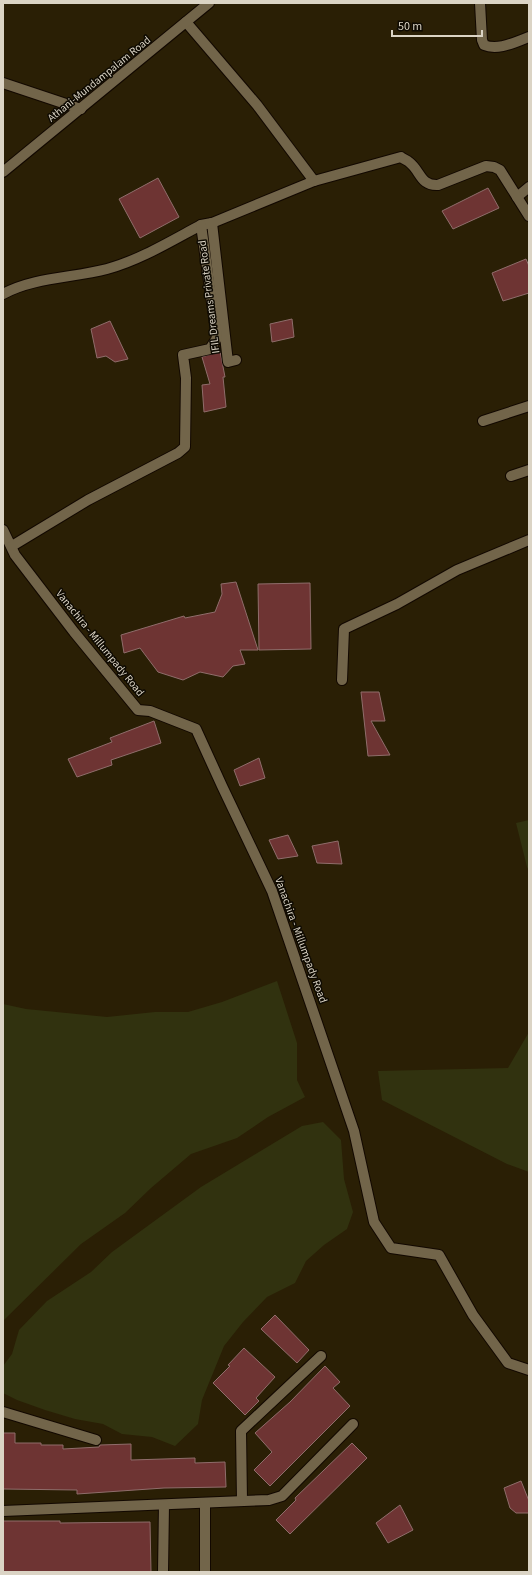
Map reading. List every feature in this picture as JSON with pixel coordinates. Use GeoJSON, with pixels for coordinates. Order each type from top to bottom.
{"type":"FeatureCollection","features":[{"type":"Feature","properties":{"kind":"street","name":"Athani-Mundampalam Road"},"geometry":{"type":"LineString","coordinates":[[3,172],[82,109],[209,3]]}},
{"type":"Feature","properties":{"kind":"street"},"geometry":{"type":"LineString","coordinates":[[480,3],[482,40],[484,45],[491,48],[504,46],[529,37]]}},
{"type":"Feature","properties":{"kind":"street"},"geometry":{"type":"LineString","coordinates":[[186,22],[257,105],[314,181]]}},
{"type":"Feature","properties":{"kind":"street"},"geometry":{"type":"LineString","coordinates":[[3,83],[82,109]]}},
{"type":"Feature","properties":{"kind":"street"},"geometry":{"type":"LineString","coordinates":[[3,294],[12,289],[42,281],[106,269],[130,261],[201,225],[212,223],[314,181],[401,157],[410,162],[424,182],[431,186],[438,185],[486,166],[494,167],[500,170],[529,216]]}},
{"type":"Feature","properties":{"kind":"street"},"geometry":{"type":"LineString","coordinates":[[517,197],[529,187]]}},
{"type":"Feature","properties":{"kind":"street","name":"IFIL Dreams Private Road"},"geometry":{"type":"LineString","coordinates":[[212,223],[221,338],[228,362],[236,360]]}},
{"type":"Feature","properties":{"kind":"street"},"geometry":{"type":"LineString","coordinates":[[12,546],[88,500],[178,453],[185,447],[186,378],[183,355],[210,349],[221,338],[201,225]]}},
{"type":"Feature","properties":{"kind":"street"},"geometry":{"type":"LineString","coordinates":[[483,421],[529,406]]}},
{"type":"Feature","properties":{"kind":"street"},"geometry":{"type":"LineString","coordinates":[[511,476],[529,470]]}},
{"type":"Feature","properties":{"kind":"street","name":"Vanachira - Millumpady Road"},"geometry":{"type":"LineString","coordinates":[[3,530],[15,555],[138,710],[150,711],[196,729],[272,891],[354,1131],[374,1222],[391,1248],[439,1255],[473,1315],[508,1362],[529,1370]]}},
{"type":"Feature","properties":{"kind":"street"},"geometry":{"type":"LineString","coordinates":[[342,680],[344,630],[397,604],[457,570],[529,540]]}},
{"type":"Feature","properties":{"kind":"street"},"geometry":{"type":"LineString","coordinates":[[242,1501],[241,1431],[321,1356]]}},
{"type":"Feature","properties":{"kind":"street"},"geometry":{"type":"LineString","coordinates":[[3,1412],[96,1440]]}},
{"type":"Feature","properties":{"kind":"street"},"geometry":{"type":"LineString","coordinates":[[3,1511],[269,1500],[282,1496],[353,1424]]}},
{"type":"Feature","properties":{"kind":"street"},"geometry":{"type":"LineString","coordinates":[[205,1503],[205,1572]]}},
{"type":"Feature","properties":{"kind":"street"},"geometry":{"type":"LineString","coordinates":[[163,1572],[164,1505]]}},
{"type":"Feature","properties":{"kind":"shaded area"},"geometry":{"type":"Polygon","coordinates":[[[529,820],[529,871],[516,823],[529,820]]]}},
{"type":"Feature","properties":{"kind":"shaded area"},"geometry":{"type":"Polygon","coordinates":[[[277,981],[297,1043],[297,1080],[305,1097],[268,1117],[237,1138],[191,1154],[151,1188],[125,1213],[81,1244],[3,1321],[3,1004],[26,1009],[107,1017],[155,1012],[188,1012],[222,1002],[277,981]]]}},
{"type":"Feature","properties":{"kind":"shaded area"},"geometry":{"type":"Polygon","coordinates":[[[529,1032],[529,1172],[507,1164],[382,1100],[378,1071],[508,1068],[529,1032]]]}},
{"type":"Feature","properties":{"kind":"shaded area"},"geometry":{"type":"Polygon","coordinates":[[[323,1122],[341,1140],[344,1179],[353,1212],[347,1229],[324,1245],[306,1261],[295,1283],[267,1297],[243,1322],[224,1346],[202,1400],[198,1424],[175,1446],[152,1437],[122,1434],[103,1424],[75,1419],[45,1410],[17,1400],[3,1393],[3,1366],[12,1354],[19,1330],[47,1301],[91,1272],[112,1252],[201,1187],[302,1126],[323,1122]]]}},
{"type":"Feature","properties":{"kind":"building"},"geometry":{"type":"Polygon","coordinates":[[[158,178],[179,217],[140,238],[119,199],[158,178]]]}},
{"type":"Feature","properties":{"kind":"building"},"geometry":{"type":"Polygon","coordinates":[[[488,188],[499,208],[453,229],[442,211],[488,188]]]}},
{"type":"Feature","properties":{"kind":"building"},"geometry":{"type":"Polygon","coordinates":[[[526,259],[529,266],[529,293],[503,301],[492,273],[526,259]]]}},
{"type":"Feature","properties":{"kind":"building"},"geometry":{"type":"Polygon","coordinates":[[[292,319],[294,337],[272,342],[270,324],[292,319]]]}},
{"type":"Feature","properties":{"kind":"building"},"geometry":{"type":"Polygon","coordinates":[[[110,321],[128,359],[115,362],[106,356],[97,358],[91,329],[110,321]]]}},
{"type":"Feature","properties":{"kind":"building"},"geometry":{"type":"Polygon","coordinates":[[[220,351],[225,377],[223,377],[226,407],[204,412],[202,385],[210,384],[202,357],[220,351]]]}},
{"type":"Feature","properties":{"kind":"building"},"geometry":{"type":"Polygon","coordinates":[[[236,582],[258,650],[240,650],[245,664],[233,666],[223,677],[200,672],[183,680],[158,672],[140,648],[124,653],[121,635],[184,616],[185,618],[215,612],[222,594],[221,584],[236,582]]]}},
{"type":"Feature","properties":{"kind":"building"},"geometry":{"type":"Polygon","coordinates":[[[310,583],[311,649],[259,650],[258,584],[310,583]]]}},
{"type":"Feature","properties":{"kind":"building"},"geometry":{"type":"Polygon","coordinates":[[[361,692],[379,692],[385,721],[371,721],[390,755],[368,756],[361,692]]]}},
{"type":"Feature","properties":{"kind":"building"},"geometry":{"type":"Polygon","coordinates":[[[154,721],[161,743],[111,760],[112,765],[77,777],[68,759],[112,742],[110,738],[154,721]]]}},
{"type":"Feature","properties":{"kind":"building"},"geometry":{"type":"Polygon","coordinates":[[[259,758],[265,778],[240,786],[234,770],[259,758]]]}},
{"type":"Feature","properties":{"kind":"building"},"geometry":{"type":"Polygon","coordinates":[[[288,835],[298,856],[278,859],[269,840],[288,835]]]}},
{"type":"Feature","properties":{"kind":"building"},"geometry":{"type":"Polygon","coordinates":[[[338,841],[342,864],[317,863],[312,846],[338,841]]]}},
{"type":"Feature","properties":{"kind":"building"},"geometry":{"type":"Polygon","coordinates":[[[275,1315],[309,1350],[297,1363],[261,1329],[275,1315]]]}},
{"type":"Feature","properties":{"kind":"building"},"geometry":{"type":"Polygon","coordinates":[[[244,1348],[275,1377],[256,1398],[259,1401],[245,1415],[213,1383],[230,1366],[228,1365],[244,1348]]]}},
{"type":"Feature","properties":{"kind":"building"},"geometry":{"type":"Polygon","coordinates":[[[325,1366],[340,1382],[333,1388],[350,1406],[270,1486],[254,1470],[272,1452],[255,1433],[290,1402],[325,1366]]]}},
{"type":"Feature","properties":{"kind":"building"},"geometry":{"type":"Polygon","coordinates":[[[3,1433],[15,1433],[15,1443],[63,1445],[63,1449],[99,1447],[100,1445],[131,1444],[131,1460],[195,1458],[195,1463],[225,1462],[226,1487],[164,1488],[77,1494],[77,1490],[3,1489],[3,1433]]]}},
{"type":"Feature","properties":{"kind":"building"},"geometry":{"type":"Polygon","coordinates":[[[352,1443],[367,1458],[290,1534],[276,1520],[296,1500],[295,1498],[352,1443]]]}},
{"type":"Feature","properties":{"kind":"building"},"geometry":{"type":"Polygon","coordinates":[[[521,1481],[529,1501],[529,1513],[516,1513],[510,1508],[504,1488],[521,1481]]]}},
{"type":"Feature","properties":{"kind":"building"},"geometry":{"type":"Polygon","coordinates":[[[400,1505],[413,1530],[388,1543],[376,1523],[400,1505]]]}},
{"type":"Feature","properties":{"kind":"building"},"geometry":{"type":"Polygon","coordinates":[[[3,1521],[60,1521],[60,1523],[150,1522],[151,1572],[3,1572],[3,1521]]]}}]}
